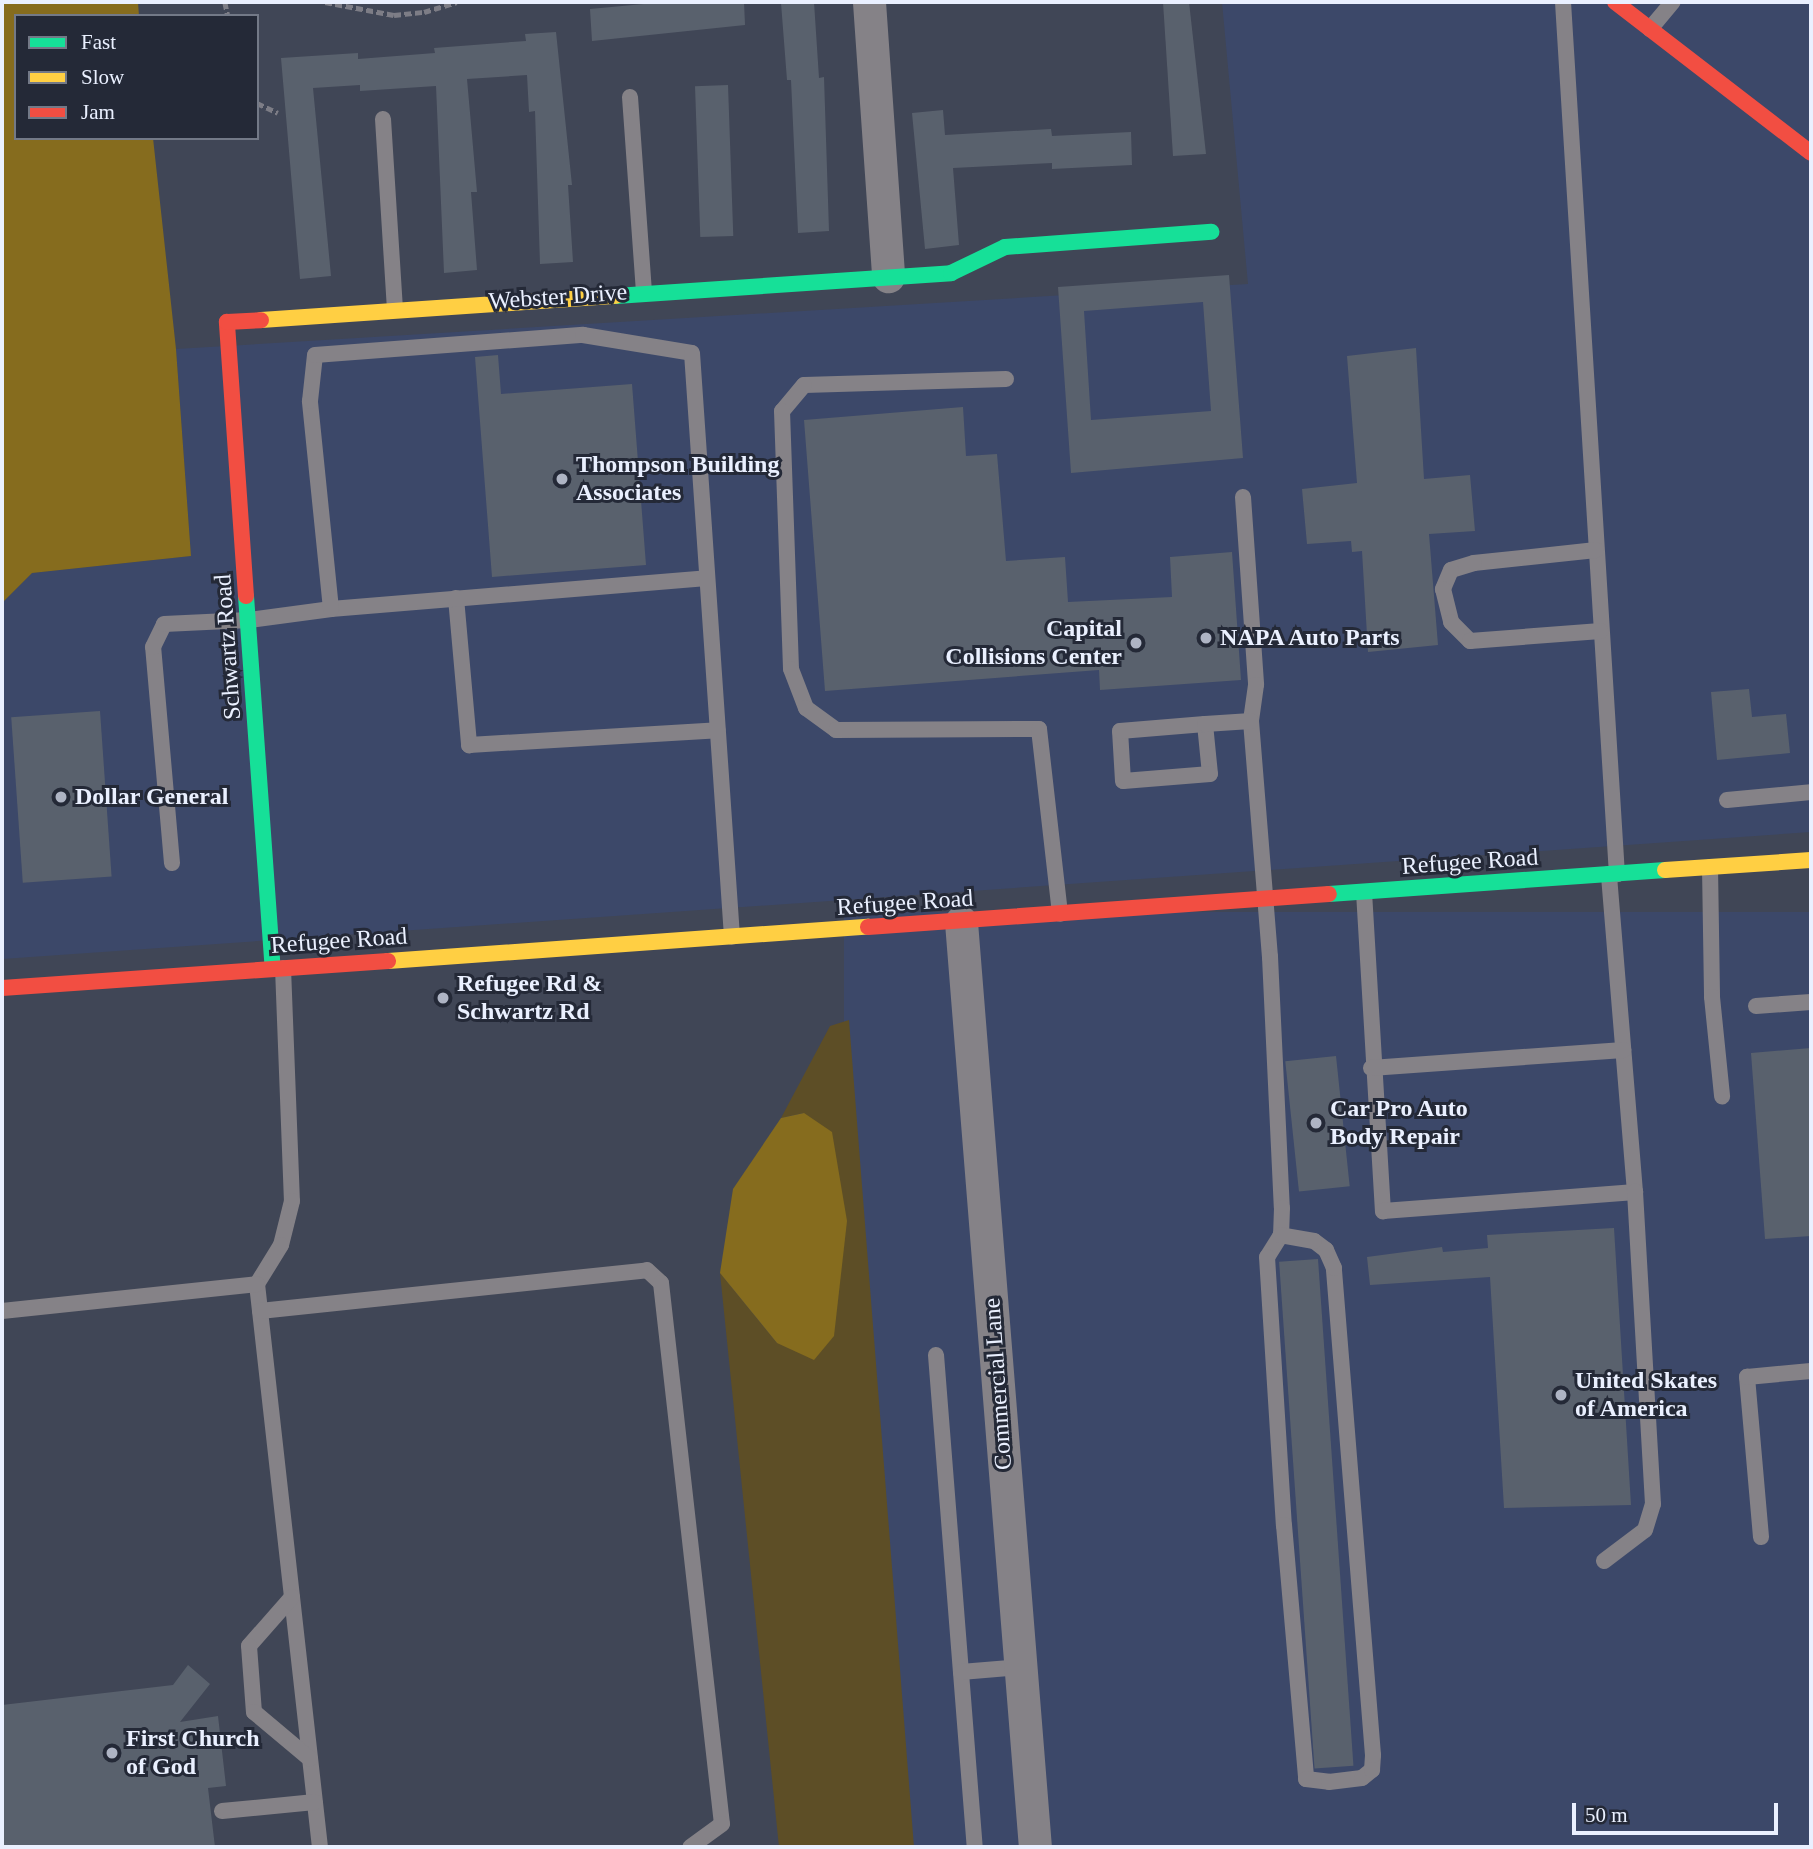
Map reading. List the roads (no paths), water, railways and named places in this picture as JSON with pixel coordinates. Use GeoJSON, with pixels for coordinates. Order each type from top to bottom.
{"type":"FeatureCollection","features":[{"type":"Feature","properties":{"kind":"main road"},"geometry":{"type":"LineString","coordinates":[[1615,2],[1811,153]]}},
{"type":"Feature","properties":{"kind":"main road","name":"Webster Drive"},"geometry":{"type":"LineString","coordinates":[[227,322],[395,308],[951,273],[1005,247],[1211,232]]}},
{"type":"Feature","properties":{"kind":"main road","name":"Schwartz Road"},"geometry":{"type":"LineString","coordinates":[[227,322],[278,969]]}},
{"type":"Feature","properties":{"kind":"main road","name":"Refugee Road"},"geometry":{"type":"LineString","coordinates":[[2,988],[961,922],[1811,859]]}},
{"type":"Feature","properties":{"kind":"street"},"geometry":{"type":"LineString","coordinates":[[869,2],[888,276]]}},
{"type":"Feature","properties":{"kind":"street","name":"Commercial Lane"},"geometry":{"type":"LineString","coordinates":[[961,922],[1035,1847]]}},
{"type":"Feature","properties":{"kind":"lane"},"geometry":{"type":"LineString","coordinates":[[1563,2],[1623,1050],[1635,1192],[1653,1504],[1645,1530],[1604,1561]]}},
{"type":"Feature","properties":{"kind":"lane"},"geometry":{"type":"LineString","coordinates":[[1650,29],[1673,2]]}},
{"type":"Feature","properties":{"kind":"lane"},"geometry":{"type":"LineString","coordinates":[[629,97],[644,292]]}},
{"type":"Feature","properties":{"kind":"lane"},"geometry":{"type":"LineString","coordinates":[[383,119],[395,308]]}},
{"type":"Feature","properties":{"kind":"lane"},"geometry":{"type":"LineString","coordinates":[[331,609],[310,401],[315,355],[583,335],[692,353],[732,937]]}},
{"type":"Feature","properties":{"kind":"lane"},"geometry":{"type":"LineString","coordinates":[[1006,379],[804,385],[782,411],[791,669],[806,708],[836,730],[1039,729],[1060,914]]}},
{"type":"Feature","properties":{"kind":"lane"},"geometry":{"type":"LineString","coordinates":[[1243,497],[1256,685],[1251,721],[1265,900],[1281,1235],[1267,1257],[1304,1765],[1306,1779],[1329,1782],[1362,1778],[1372,1770],[1373,1755],[1334,1268],[1326,1250],[1314,1241],[1281,1235]]}},
{"type":"Feature","properties":{"kind":"lane"},"geometry":{"type":"LineString","coordinates":[[1596,550],[1474,563],[1451,570],[1443,589],[1451,622],[1470,641],[1601,631]]}},
{"type":"Feature","properties":{"kind":"lane"},"geometry":{"type":"LineString","coordinates":[[172,863],[153,647],[164,624],[249,620],[331,609],[707,578]]}},
{"type":"Feature","properties":{"kind":"lane"},"geometry":{"type":"LineString","coordinates":[[456,598],[468,745],[718,730]]}},
{"type":"Feature","properties":{"kind":"lane"},"geometry":{"type":"LineString","coordinates":[[1205,724],[1210,774],[1123,781],[1120,731],[1205,724],[1251,721]]}},
{"type":"Feature","properties":{"kind":"lane"},"geometry":{"type":"LineString","coordinates":[[1727,800],[1811,792]]}},
{"type":"Feature","properties":{"kind":"lane"},"geometry":{"type":"LineString","coordinates":[[1710,867],[1713,997],[1722,1096]]}},
{"type":"Feature","properties":{"kind":"lane"},"geometry":{"type":"LineString","coordinates":[[1364,892],[1371,1068],[1383,1211],[1635,1192]]}},
{"type":"Feature","properties":{"kind":"lane"},"geometry":{"type":"LineString","coordinates":[[278,969],[292,1201],[281,1245],[257,1284],[320,1847]]}},
{"type":"Feature","properties":{"kind":"lane"},"geometry":{"type":"LineString","coordinates":[[1756,1006],[1811,1002]]}},
{"type":"Feature","properties":{"kind":"lane"},"geometry":{"type":"LineString","coordinates":[[1371,1068],[1623,1050]]}},
{"type":"Feature","properties":{"kind":"lane"},"geometry":{"type":"LineString","coordinates":[[260,1311],[647,1270],[661,1283],[722,1824],[690,1847]]}},
{"type":"Feature","properties":{"kind":"lane"},"geometry":{"type":"LineString","coordinates":[[2,1311],[257,1284]]}},
{"type":"Feature","properties":{"kind":"lane"},"geometry":{"type":"LineString","coordinates":[[936,1355],[975,1847]]}},
{"type":"Feature","properties":{"kind":"lane"},"geometry":{"type":"LineString","coordinates":[[1760,1538],[1747,1377],[1811,1371]]}},
{"type":"Feature","properties":{"kind":"lane"},"geometry":{"type":"LineString","coordinates":[[292,1597],[249,1646],[254,1712],[310,1759]]}},
{"type":"Feature","properties":{"kind":"lane"},"geometry":{"type":"LineString","coordinates":[[961,1672],[1020,1667]]}},
{"type":"Feature","properties":{"kind":"lane"},"geometry":{"type":"LineString","coordinates":[[222,1811],[315,1802]]}},
{"type":"Feature","properties":{"kind":"place","name":"Thompson Building Associates"},"geometry":{"type":"Point","coordinates":[562,479]}},
{"type":"Feature","properties":{"kind":"place","name":"NAPA Auto Parts"},"geometry":{"type":"Point","coordinates":[1206,638]}},
{"type":"Feature","properties":{"kind":"place","name":"Capital Collisions Center"},"geometry":{"type":"Point","coordinates":[1136,643]}},
{"type":"Feature","properties":{"kind":"place","name":"Dollar General"},"geometry":{"type":"Point","coordinates":[61,797]}},
{"type":"Feature","properties":{"kind":"place","name":"Refugee Rd & Schwartz Rd"},"geometry":{"type":"Point","coordinates":[443,998]}},
{"type":"Feature","properties":{"kind":"place","name":"Car Pro Auto Body Repair"},"geometry":{"type":"Point","coordinates":[1316,1123]}},
{"type":"Feature","properties":{"kind":"place","name":"United Skates of America"},"geometry":{"type":"Point","coordinates":[1561,1395]}},
{"type":"Feature","properties":{"kind":"place","name":"First Church of God"},"geometry":{"type":"Point","coordinates":[112,1753]}}]}
